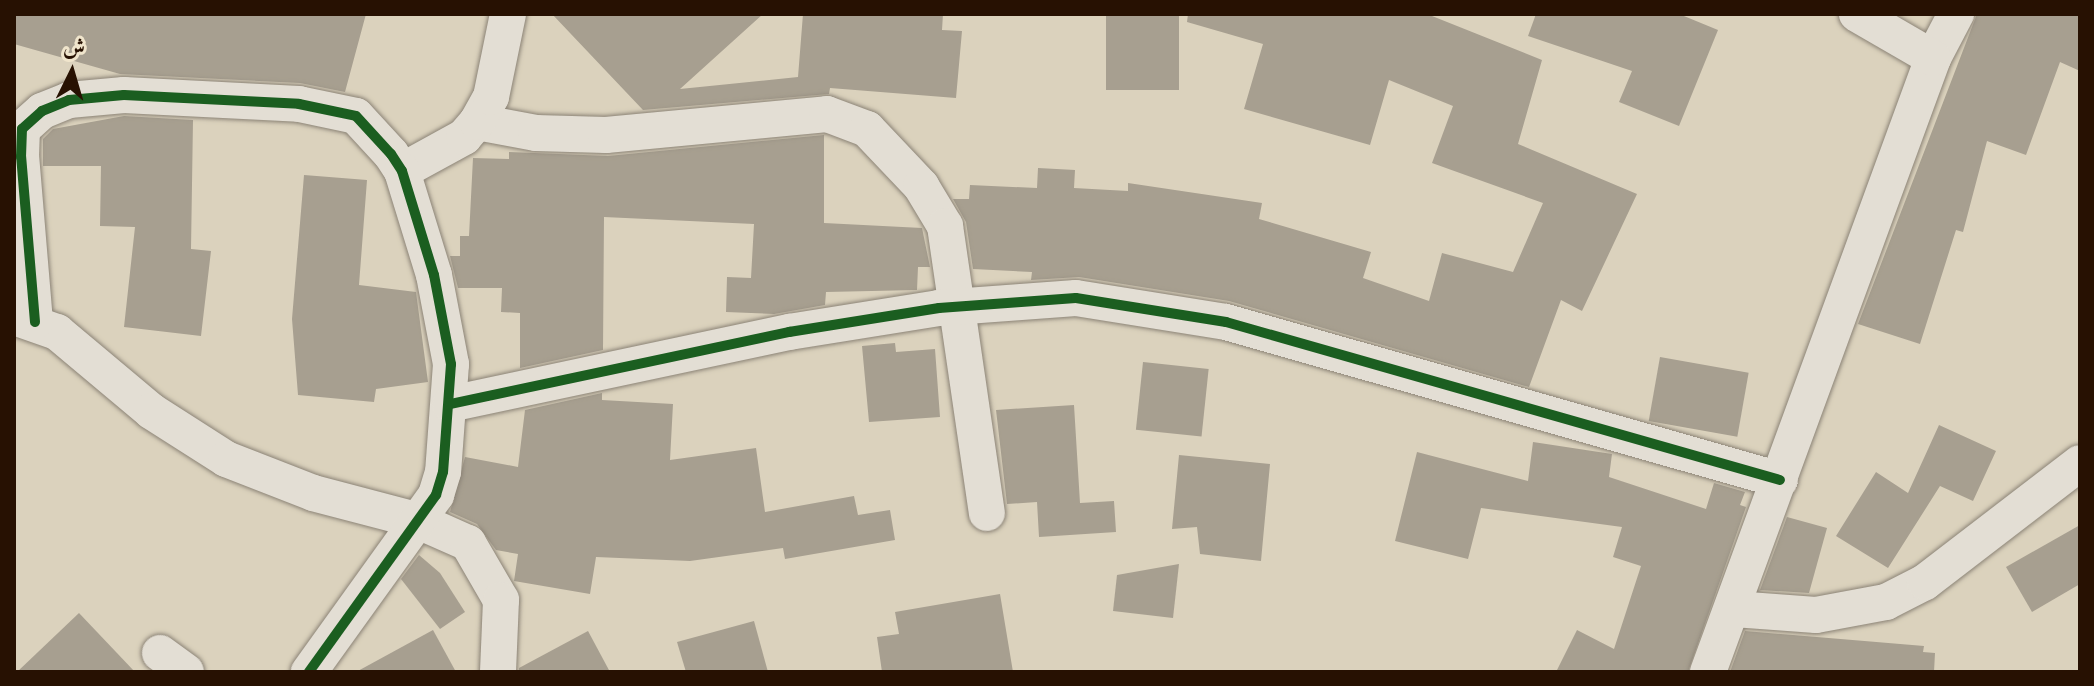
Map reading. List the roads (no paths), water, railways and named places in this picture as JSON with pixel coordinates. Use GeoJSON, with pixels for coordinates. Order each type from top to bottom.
{"type":"FeatureCollection","features":[{"type":"Feature","properties":{"kind":"street"},"geometry":{"type":"LineString","coordinates":[[402,171],[464,137],[477,122],[491,97],[508,14]]}},
{"type":"Feature","properties":{"kind":"street"},"geometry":{"type":"LineString","coordinates":[[1857,14],[1933,58]]}},
{"type":"Feature","properties":{"kind":"street"},"geometry":{"type":"LineString","coordinates":[[1708,672],[1734,609],[1933,58],[1956,14]]}},
{"type":"Feature","properties":{"kind":"street"},"geometry":{"type":"LineString","coordinates":[[309,672],[416,520],[436,495],[443,472],[451,364],[434,275],[402,171],[356,116],[310,105],[124,95],[69,100],[42,111],[22,129],[24,320],[57,332],[151,411],[226,459],[313,493],[416,520],[468,543],[496,583],[498,672]]}},
{"type":"Feature","properties":{"kind":"street"},"geometry":{"type":"LineString","coordinates":[[477,122],[536,133],[606,135],[813,115],[849,120],[890,151],[945,226],[987,513]]}},
{"type":"Feature","properties":{"kind":"street"},"geometry":{"type":"LineString","coordinates":[[450,404],[789,332],[959,307],[1076,298],[1226,322],[1780,480]]}},
{"type":"Feature","properties":{"kind":"street"},"geometry":{"type":"LineString","coordinates":[[1734,609],[1816,615],[1886,602],[1925,582],[2080,463]]}}]}
